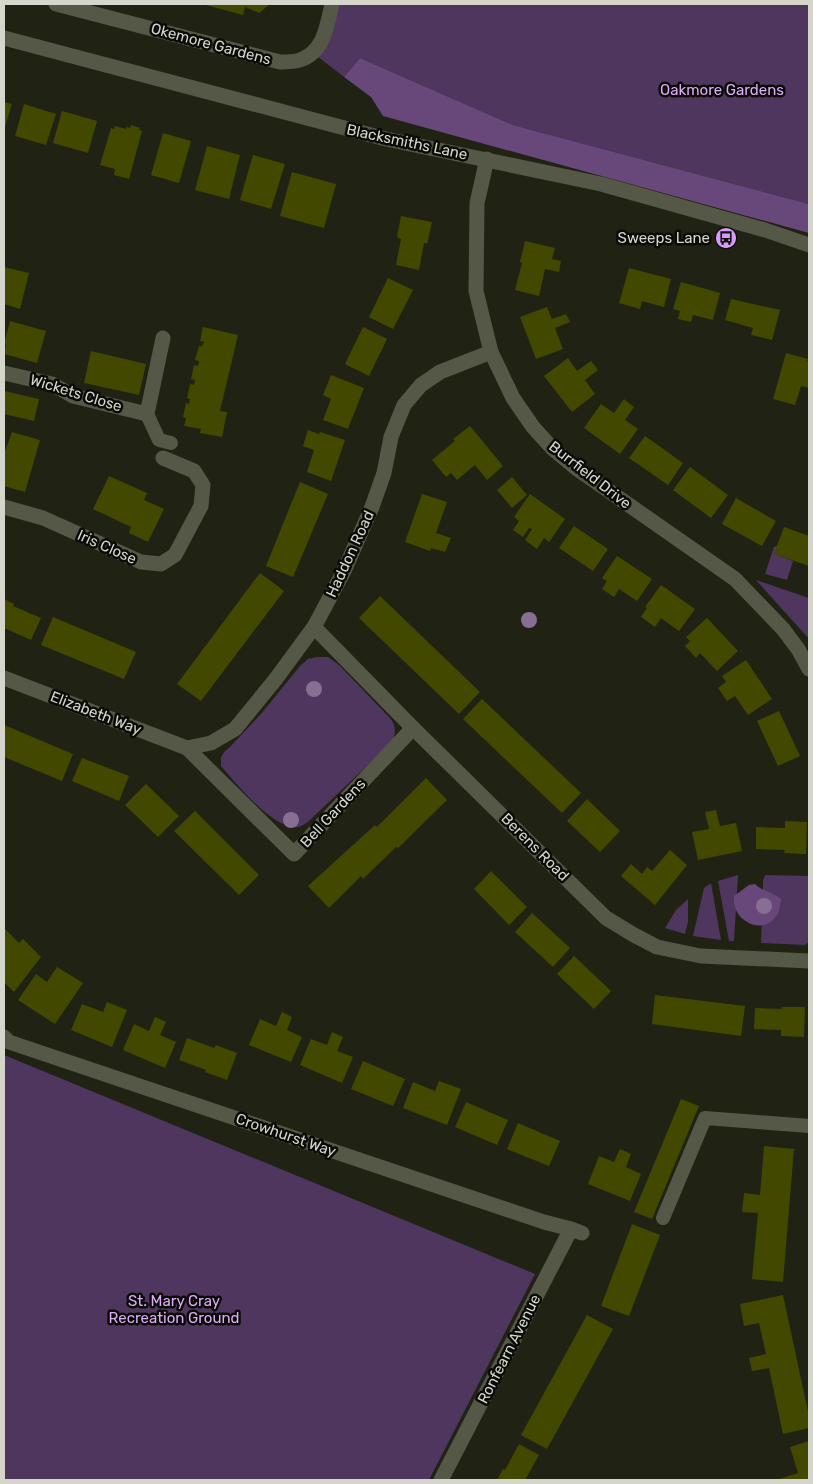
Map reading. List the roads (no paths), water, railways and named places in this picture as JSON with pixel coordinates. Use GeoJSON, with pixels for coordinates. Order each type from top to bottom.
{"type":"FeatureCollection","features":[{"type":"Feature","properties":{"kind":"street","name":"Okemore Gardens"},"geometry":{"type":"LineString","coordinates":[[56,4],[280,62],[298,61],[313,54],[324,37],[332,4]]}},
{"type":"Feature","properties":{"kind":"street","name":"Blacksmiths Lane"},"geometry":{"type":"LineString","coordinates":[[4,38],[386,139],[601,184],[766,230],[809,246]]}},
{"type":"Feature","properties":{"kind":"street","name":"Burrfield Drive"},"geometry":{"type":"LineString","coordinates":[[487,159],[477,203],[476,291],[491,352],[513,398],[552,448],[576,468],[735,579],[783,630],[798,649],[809,669]]}},
{"type":"Feature","properties":{"kind":"street"},"geometry":{"type":"LineString","coordinates":[[147,414],[163,338]]}},
{"type":"Feature","properties":{"kind":"street","name":"Haddon Road"},"geometry":{"type":"LineString","coordinates":[[187,748],[212,743],[234,729],[275,680],[314,627],[344,571],[372,507],[384,473],[391,437],[404,405],[421,386],[440,372],[491,352]]}},
{"type":"Feature","properties":{"kind":"street","name":"Wickets Close"},"geometry":{"type":"LineString","coordinates":[[4,373],[52,384],[73,396],[147,414]]}},
{"type":"Feature","properties":{"kind":"street","name":"Iris Close"},"geometry":{"type":"LineString","coordinates":[[4,507],[43,518],[141,562],[161,564],[175,555],[200,506],[203,485],[194,471],[163,458]]}},
{"type":"Feature","properties":{"kind":"street","name":"Berens Road"},"geometry":{"type":"LineString","coordinates":[[314,627],[413,728],[606,918],[657,947],[701,956],[809,961]]}},
{"type":"Feature","properties":{"kind":"street","name":"Elizabeth Way"},"geometry":{"type":"LineString","coordinates":[[4,678],[187,748]]}},
{"type":"Feature","properties":{"kind":"street","name":"Bell Gardens"},"geometry":{"type":"LineString","coordinates":[[187,748],[294,854],[413,728]]}},
{"type":"Feature","properties":{"kind":"street","name":"Crowhurst Way"},"geometry":{"type":"LineString","coordinates":[[4,1037],[9,1042],[544,1222],[576,1231]]}},
{"type":"Feature","properties":{"kind":"street","name":"Ronfearn Avenue"},"geometry":{"type":"LineString","coordinates":[[441,1480],[576,1231]]}},
{"type":"Feature","properties":{"kind":"lane"},"geometry":{"type":"LineString","coordinates":[[147,414],[159,440],[171,443]]}},
{"type":"Feature","properties":{"kind":"lane"},"geometry":{"type":"LineString","coordinates":[[663,1218],[705,1118],[809,1126]]}},
{"type":"Feature","properties":{"kind":"place","name":"Sweeps Lane"},"geometry":{"type":"Point","coordinates":[726,238]}},
{"type":"Feature","properties":{"kind":"park label","name":"Oakmore Gardens"},"geometry":{"type":"Point","coordinates":[722,90]}},
{"type":"Feature","properties":{"kind":"park label","name":"St. Mary Cray Recreation Ground"},"geometry":{"type":"Point","coordinates":[174,1310]}}]}
